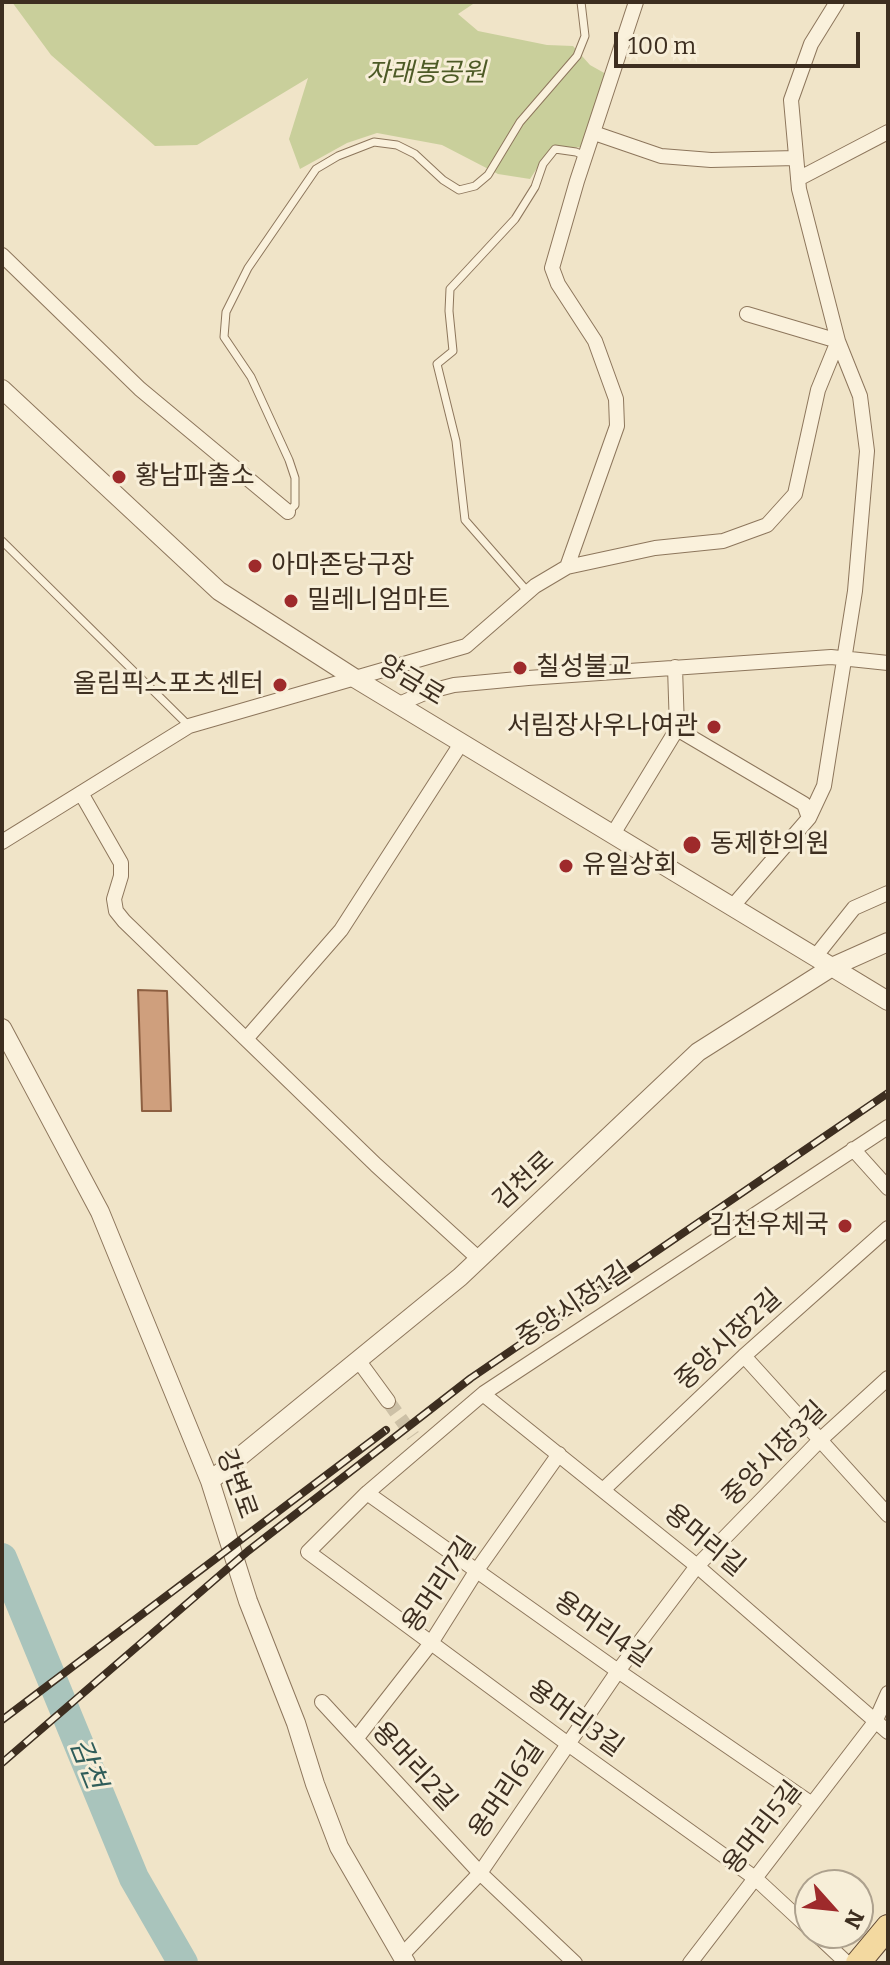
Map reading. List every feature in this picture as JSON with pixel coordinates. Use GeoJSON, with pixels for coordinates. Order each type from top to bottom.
{"type":"FeatureCollection","features":[{"type":"Feature","properties":{"kind":"main road"},"geometry":{"type":"LineString","coordinates":[[858,1963],[888,1927]]}},
{"type":"Feature","properties":{"kind":"street"},"geometry":{"type":"LineString","coordinates":[[567,567],[617,426],[616,399],[595,341],[558,284],[552,268],[636,2]]}},
{"type":"Feature","properties":{"kind":"street"},"geometry":{"type":"LineString","coordinates":[[732,907],[809,818],[824,786],[855,591],[867,451],[860,396],[838,341],[798,179],[791,100],[811,44],[837,2]]}},
{"type":"Feature","properties":{"kind":"street"},"geometry":{"type":"LineString","coordinates":[[798,179],[888,132]]}},
{"type":"Feature","properties":{"kind":"street"},"geometry":{"type":"LineString","coordinates":[[594,133],[661,156],[711,160],[796,158]]}},
{"type":"Feature","properties":{"kind":"street"},"geometry":{"type":"LineString","coordinates":[[2,255],[140,389],[288,512]]}},
{"type":"Feature","properties":{"kind":"street"},"geometry":{"type":"LineString","coordinates":[[747,314],[838,341]]}},
{"type":"Feature","properties":{"kind":"street"},"geometry":{"type":"LineString","coordinates":[[2,842],[189,726],[466,646],[528,592],[567,567],[655,548],[723,541],[767,525],[795,494],[818,390],[838,341]]}},
{"type":"Feature","properties":{"kind":"street","name":"양금로"},"geometry":{"type":"LineString","coordinates":[[2,389],[219,591],[356,679],[888,1001]]}},
{"type":"Feature","properties":{"kind":"street"},"geometry":{"type":"LineString","coordinates":[[399,704],[454,685],[831,657],[888,663]]}},
{"type":"Feature","properties":{"kind":"street"},"geometry":{"type":"LineString","coordinates":[[613,834],[677,729],[675,667]]}},
{"type":"Feature","properties":{"kind":"street"},"geometry":{"type":"LineString","coordinates":[[677,729],[804,804],[809,818]]}},
{"type":"Feature","properties":{"kind":"street"},"geometry":{"type":"LineString","coordinates":[[246,1039],[341,930],[462,742]]}},
{"type":"Feature","properties":{"kind":"street"},"geometry":{"type":"LineString","coordinates":[[81,793],[121,863],[121,876],[114,899],[116,911],[376,1165],[479,1259]]}},
{"type":"Feature","properties":{"kind":"street"},"geometry":{"type":"LineString","coordinates":[[815,957],[854,908],[888,893]]}},
{"type":"Feature","properties":{"kind":"street","name":"김천로"},"geometry":{"type":"LineString","coordinates":[[210,1481],[479,1259],[698,1052],[832,967],[888,942]]}},
{"type":"Feature","properties":{"kind":"street","name":"강변로"},"geometry":{"type":"LineString","coordinates":[[2,1028],[100,1212],[210,1481],[248,1601],[296,1723],[339,1847],[404,1959]]}},
{"type":"Feature","properties":{"kind":"street","name":"중앙시장1길"},"geometry":{"type":"LineString","coordinates":[[308,1552],[417,1441],[483,1394],[888,1127]]}},
{"type":"Feature","properties":{"kind":"street"},"geometry":{"type":"LineString","coordinates":[[853,1149],[888,1188]]}},
{"type":"Feature","properties":{"kind":"street","name":"중앙시장2길"},"geometry":{"type":"LineString","coordinates":[[604,1489],[744,1356],[888,1228]]}},
{"type":"Feature","properties":{"kind":"street"},"geometry":{"type":"LineString","coordinates":[[744,1356],[888,1515]]}},
{"type":"Feature","properties":{"kind":"street"},"geometry":{"type":"LineString","coordinates":[[358,1360],[388,1401]]}},
{"type":"Feature","properties":{"kind":"street","name":"중앙시장3길"},"geometry":{"type":"LineString","coordinates":[[697,1566],[820,1440],[888,1378]]}},
{"type":"Feature","properties":{"kind":"street","name":"용머리길"},"geometry":{"type":"LineString","coordinates":[[483,1394],[697,1566],[888,1732]]}},
{"type":"Feature","properties":{"kind":"street","name":"용머리7길"},"geometry":{"type":"LineString","coordinates":[[356,1739],[431,1643],[477,1570],[559,1454]]}},
{"type":"Feature","properties":{"kind":"street","name":"용머리4길"},"geometry":{"type":"LineString","coordinates":[[367,1493],[812,1804]]}},
{"type":"Feature","properties":{"kind":"street","name":"용머리3길"},"geometry":{"type":"LineString","coordinates":[[308,1552],[755,1878],[794,1914]]}},
{"type":"Feature","properties":{"kind":"street","name":"용머리6길"},"geometry":{"type":"LineString","coordinates":[[404,1959],[480,1873],[618,1671],[697,1566]]}},
{"type":"Feature","properties":{"kind":"street","name":"용머리5길"},"geometry":{"type":"LineString","coordinates":[[690,1963],[875,1722],[888,1693]]}},
{"type":"Feature","properties":{"kind":"street","name":"용머리2길"},"geometry":{"type":"LineString","coordinates":[[322,1702],[480,1873],[575,1963]]}},
{"type":"Feature","properties":{"kind":"street"},"geometry":{"type":"LineString","coordinates":[[832,1949],[847,1963]]}},
{"type":"Feature","properties":{"kind":"lane"},"geometry":{"type":"LineString","coordinates":[[288,512],[295,505],[295,478],[289,460],[251,377],[224,337],[226,312],[248,268],[316,169],[338,156],[374,142],[397,145],[415,154],[459,190],[475,186],[488,175],[520,122],[577,56],[585,36],[581,2]]}},
{"type":"Feature","properties":{"kind":"lane"},"geometry":{"type":"LineString","coordinates":[[528,592],[465,520],[456,441],[437,364],[453,351],[450,289],[515,219],[535,187],[543,164],[555,149],[586,156]]}},
{"type":"Feature","properties":{"kind":"lane"},"geometry":{"type":"LineString","coordinates":[[2,541],[189,726]]}},
{"type":"Feature","properties":{"kind":"green space","name":"자래봉공원"},"geometry":{"type":"Polygon","coordinates":[[[12,2],[476,2],[458,14],[478,31],[547,45],[573,46],[590,65],[606,74],[581,147],[549,150],[530,179],[498,174],[442,145],[377,133],[347,143],[300,169],[289,139],[308,78],[197,145],[155,146],[51,55],[12,2]]]}},
{"type":"Feature","properties":{"kind":"building"},"geometry":{"type":"Polygon","coordinates":[[[138,990],[167,991],[171,1111],[142,1111],[138,990]]]}},
{"type":"Feature","properties":{"kind":"waterway","name":"감천"},"geometry":{"type":"LineString","coordinates":[[2,1558],[134,1878],[183,1963]]}},
{"type":"Feature","properties":{"kind":"tunnel"},"geometry":{"type":"LineString","coordinates":[[388,1401],[413,1436]]}},
{"type":"Feature","properties":{"kind":"railway"},"geometry":{"type":"LineString","coordinates":[[2,1763],[248,1551],[471,1378],[888,1093]]}},
{"type":"Feature","properties":{"kind":"railway"},"geometry":{"type":"LineString","coordinates":[[2,1720],[386,1430]]}},
{"type":"Feature","properties":{"kind":"place","name":"황남파출소"},"geometry":{"type":"Point","coordinates":[119,477]}},
{"type":"Feature","properties":{"kind":"place","name":"아마존당구장"},"geometry":{"type":"Point","coordinates":[255,566]}},
{"type":"Feature","properties":{"kind":"place","name":"밀레니엄마트"},"geometry":{"type":"Point","coordinates":[291,601]}},
{"type":"Feature","properties":{"kind":"place","name":"칠성불교"},"geometry":{"type":"Point","coordinates":[520,668]}},
{"type":"Feature","properties":{"kind":"place","name":"올림픽스포츠센터"},"geometry":{"type":"Point","coordinates":[280,685]}},
{"type":"Feature","properties":{"kind":"place","name":"서림장사우나여관"},"geometry":{"type":"Point","coordinates":[714,727]}},
{"type":"Feature","properties":{"kind":"place","name":"동제한의원"},"geometry":{"type":"Point","coordinates":[692,845]}},
{"type":"Feature","properties":{"kind":"place","name":"유일상회"},"geometry":{"type":"Point","coordinates":[566,866]}},
{"type":"Feature","properties":{"kind":"place","name":"김천우체국"},"geometry":{"type":"Point","coordinates":[845,1226]}}]}
